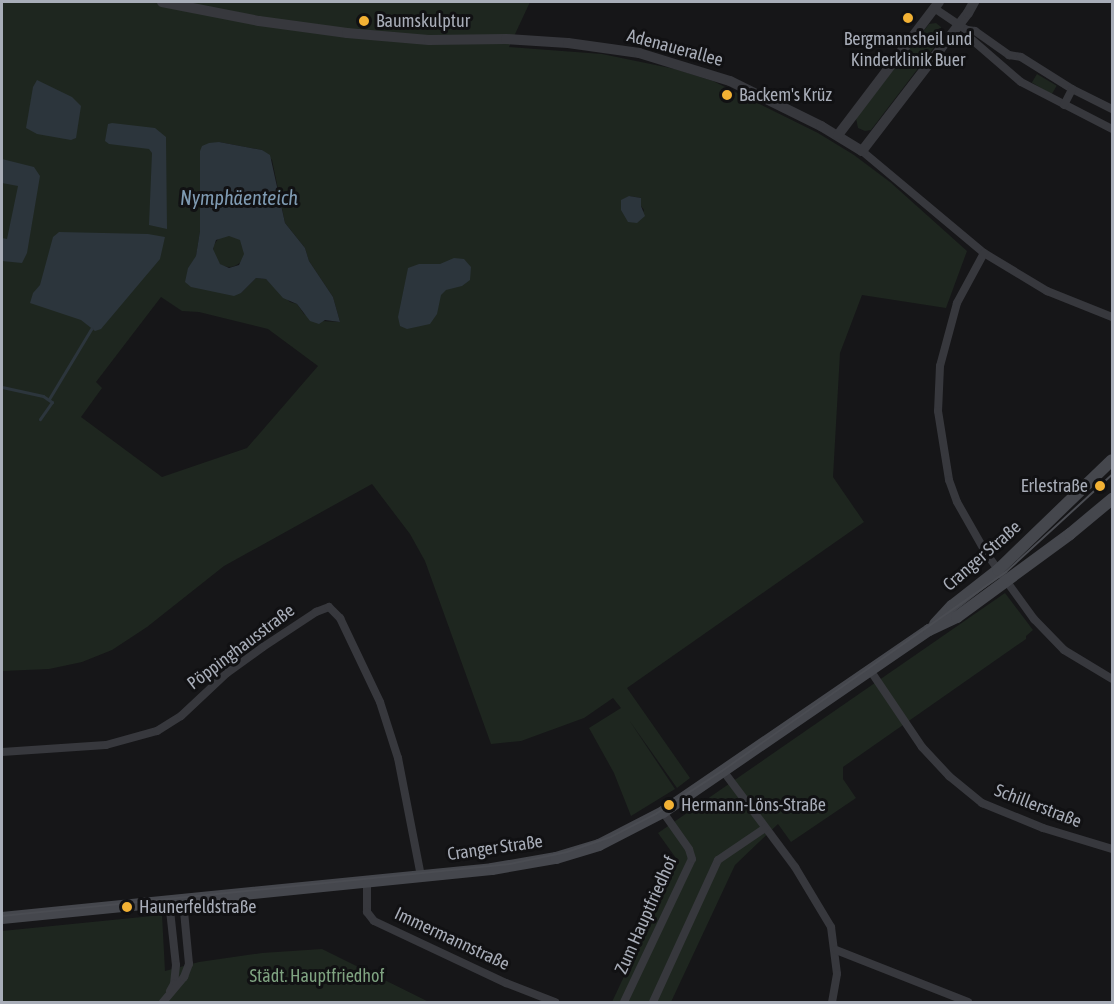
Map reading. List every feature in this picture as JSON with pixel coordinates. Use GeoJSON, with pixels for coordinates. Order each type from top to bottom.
{"type":"FeatureCollection","features":[{"type":"Feature","properties":{"kind":"main road","name":"Cranger Straße"},"geometry":{"type":"LineString","coordinates":[[929,630],[952,606],[998,570],[1113,460]]}},
{"type":"Feature","properties":{"kind":"main road","name":"Cranger Straße"},"geometry":{"type":"LineString","coordinates":[[2,918],[515,866],[556,858],[617,837],[663,812],[724,772],[929,630],[957,617],[1070,534],[1113,499]]}},
{"type":"Feature","properties":{"kind":"street","name":"Adenauerallee"},"geometry":{"type":"LineString","coordinates":[[162,2],[259,21],[347,33],[429,40],[506,39],[568,43],[620,49],[667,60],[730,81],[838,135],[862,151],[984,253],[1047,291],[1079,306],[1113,317]]}},
{"type":"Feature","properties":{"kind":"street"},"geometry":{"type":"LineString","coordinates":[[862,151],[963,27],[974,2]]}},
{"type":"Feature","properties":{"kind":"street"},"geometry":{"type":"LineString","coordinates":[[838,135],[936,5],[963,27],[975,32],[1009,55],[1021,57],[1072,89],[1113,109]]}},
{"type":"Feature","properties":{"kind":"street"},"geometry":{"type":"LineString","coordinates":[[963,27],[970,38],[1021,82],[1113,129]]}},
{"type":"Feature","properties":{"kind":"street"},"geometry":{"type":"LineString","coordinates":[[1003,65],[1009,55]]}},
{"type":"Feature","properties":{"kind":"street"},"geometry":{"type":"LineString","coordinates":[[1064,105],[1072,89]]}},
{"type":"Feature","properties":{"kind":"street"},"geometry":{"type":"LineString","coordinates":[[984,253],[966,284],[944,345],[938,388],[939,426],[949,480],[957,502],[1005,582],[1056,643],[1082,663],[1113,680]]}},
{"type":"Feature","properties":{"kind":"street","name":"Pöppinghausstraße"},"geometry":{"type":"LineString","coordinates":[[2,752],[106,745],[157,731],[181,716],[227,674],[263,647],[316,612],[329,607],[340,618],[380,702],[398,758],[422,876]]}},
{"type":"Feature","properties":{"kind":"street","name":"Schillerstraße"},"geometry":{"type":"LineString","coordinates":[[870,670],[922,747],[949,776],[982,803],[1042,828],[1113,849]]}},
{"type":"Feature","properties":{"kind":"street"},"geometry":{"type":"LineString","coordinates":[[724,772],[817,900],[831,927],[836,950],[837,974],[832,1002]]}},
{"type":"Feature","properties":{"kind":"street","name":"Zum Hauptfriedhof"},"geometry":{"type":"LineString","coordinates":[[624,1002],[692,859],[689,849],[663,812]]}},
{"type":"Feature","properties":{"kind":"street"},"geometry":{"type":"LineString","coordinates":[[652,1002],[718,860],[765,828]]}},
{"type":"Feature","properties":{"kind":"street","name":"Immermannstraße"},"geometry":{"type":"LineString","coordinates":[[367,881],[367,912],[374,921],[506,983],[555,1002]]}},
{"type":"Feature","properties":{"kind":"street"},"geometry":{"type":"LineString","coordinates":[[163,1002],[184,977],[189,964],[183,900]]}},
{"type":"Feature","properties":{"kind":"street"},"geometry":{"type":"LineString","coordinates":[[163,1002],[174,984],[176,971],[169,902]]}},
{"type":"Feature","properties":{"kind":"street"},"geometry":{"type":"LineString","coordinates":[[836,950],[968,1002]]}},
{"type":"Feature","properties":{"kind":"green space"},"geometry":{"type":"Polygon","coordinates":[[[2,2],[530,2],[509,47],[602,54],[675,69],[713,81],[818,133],[854,155],[890,182],[967,251],[946,308],[862,295],[840,353],[833,477],[864,522],[627,688],[690,778],[677,788],[629,720],[675,789],[631,816],[614,773],[589,728],[621,708],[613,698],[584,718],[521,741],[491,744],[425,561],[410,534],[372,484],[224,566],[147,627],[112,650],[82,662],[49,669],[2,671],[2,2]],[[219,142],[200,151],[200,231],[196,257],[188,268],[241,293],[256,278],[266,279],[290,302],[297,304],[304,314],[322,321],[340,322],[333,297],[309,261],[305,248],[285,223],[272,160],[262,150],[219,142]],[[629,196],[640,219],[644,210],[641,206],[641,198],[629,196]],[[161,297],[96,382],[102,388],[81,417],[162,477],[247,448],[318,366],[268,329],[199,312],[182,311],[161,297]]]}},
{"type":"Feature","properties":{"kind":"green space"},"geometry":{"type":"Polygon","coordinates":[[[936,23],[941,27],[942,37],[871,130],[865,131],[858,128],[856,118],[929,24],[936,23]]]}},
{"type":"Feature","properties":{"kind":"green space"},"geometry":{"type":"Polygon","coordinates":[[[1037,74],[1057,86],[1052,94],[1032,83],[1037,74]]]}},
{"type":"Feature","properties":{"kind":"green space"},"geometry":{"type":"Polygon","coordinates":[[[229,235],[240,240],[245,251],[240,262],[229,267],[218,262],[213,251],[218,240],[229,235]]]}},
{"type":"Feature","properties":{"kind":"green space"},"geometry":{"type":"Polygon","coordinates":[[[1005,593],[1033,630],[1026,636],[1026,639],[843,767],[843,779],[856,798],[791,842],[778,824],[735,865],[671,1002],[612,1002],[678,861],[658,833],[1005,593]]]}},
{"type":"Feature","properties":{"kind":"green space","name":"Städt. Hauptfriedhof"},"geometry":{"type":"Polygon","coordinates":[[[162,915],[165,971],[199,962],[262,953],[322,949],[429,1002],[2,1002],[2,931],[162,915]]]}},
{"type":"Feature","properties":{"kind":"water"},"geometry":{"type":"Polygon","coordinates":[[[37,80],[72,97],[81,106],[76,138],[71,140],[37,134],[26,128],[33,87],[37,80]]]}},
{"type":"Feature","properties":{"kind":"water"},"geometry":{"type":"Polygon","coordinates":[[[108,124],[155,128],[166,137],[167,229],[149,225],[152,153],[149,149],[109,144],[105,141],[108,124]]]}},
{"type":"Feature","properties":{"kind":"water","name":"Nymphäenteich"},"geometry":{"type":"Polygon","coordinates":[[[219,142],[262,150],[270,155],[285,223],[305,248],[309,261],[333,297],[340,322],[325,320],[319,324],[310,321],[297,304],[283,298],[266,279],[256,278],[241,293],[234,296],[191,287],[185,282],[188,268],[196,256],[200,231],[200,151],[202,146],[219,142]],[[229,236],[216,240],[213,249],[220,264],[229,268],[239,265],[244,254],[240,240],[229,236]]]}},
{"type":"Feature","properties":{"kind":"water"},"geometry":{"type":"Polygon","coordinates":[[[2,159],[34,167],[40,176],[27,253],[22,263],[2,261],[2,238],[7,239],[18,186],[2,183],[2,159]]]}},
{"type":"Feature","properties":{"kind":"water"},"geometry":{"type":"Polygon","coordinates":[[[629,196],[641,198],[645,216],[637,223],[628,222],[621,210],[621,200],[629,196]]]}},
{"type":"Feature","properties":{"kind":"water"},"geometry":{"type":"Polygon","coordinates":[[[59,232],[148,234],[165,237],[160,259],[101,329],[95,331],[81,320],[30,303],[33,293],[40,285],[53,237],[59,232]]]}},
{"type":"Feature","properties":{"kind":"water"},"geometry":{"type":"Polygon","coordinates":[[[454,258],[464,259],[471,267],[470,280],[462,286],[446,290],[441,295],[437,314],[430,324],[407,329],[400,326],[398,317],[408,268],[419,264],[440,264],[454,258]]]}},
{"type":"Feature","properties":{"kind":"waterway"},"geometry":{"type":"LineString","coordinates":[[49,399],[91,329]]}},
{"type":"Feature","properties":{"kind":"waterway"},"geometry":{"type":"LineString","coordinates":[[2,387],[43,396],[52,402],[40,419]]}},
{"type":"Feature","properties":{"kind":"tram line"},"geometry":{"type":"LineString","coordinates":[[2,916],[510,864],[567,852],[611,837],[656,814],[722,771],[1006,572],[1112,475]]}},
{"type":"Feature","properties":{"kind":"place","name":"Bergmannsheil und Kinderklinik Buer"},"geometry":{"type":"Point","coordinates":[908,18]}},
{"type":"Feature","properties":{"kind":"place","name":"Baumskulptur"},"geometry":{"type":"Point","coordinates":[364,21]}},
{"type":"Feature","properties":{"kind":"place","name":"Backem's Krüz"},"geometry":{"type":"Point","coordinates":[727,95]}},
{"type":"Feature","properties":{"kind":"place","name":"Erlestraße"},"geometry":{"type":"Point","coordinates":[1100,486]}},
{"type":"Feature","properties":{"kind":"place","name":"Hermann-Löns-Straße"},"geometry":{"type":"Point","coordinates":[669,805]}},
{"type":"Feature","properties":{"kind":"place","name":"Haunerfeldstraße"},"geometry":{"type":"Point","coordinates":[127,907]}}]}
